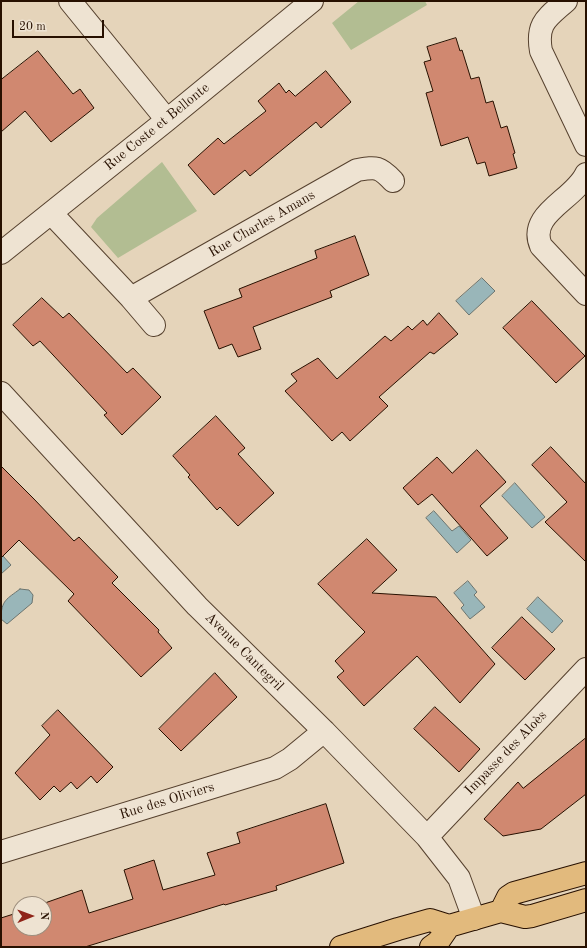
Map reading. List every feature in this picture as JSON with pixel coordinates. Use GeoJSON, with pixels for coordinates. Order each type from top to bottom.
{"type":"FeatureCollection","features":[{"type":"Feature","properties":{"kind":"main road"},"geometry":{"type":"LineString","coordinates":[[500,911],[508,897],[514,893],[586,873]]}},
{"type":"Feature","properties":{"kind":"main road"},"geometry":{"type":"LineString","coordinates":[[341,947],[430,920],[449,926],[500,911],[532,916],[586,900]]}},
{"type":"Feature","properties":{"kind":"main road"},"geometry":{"type":"LineString","coordinates":[[431,947],[438,942],[449,926]]}},
{"type":"Feature","properties":{"kind":"street"},"geometry":{"type":"LineString","coordinates":[[70,1],[167,120]]}},
{"type":"Feature","properties":{"kind":"street","name":"Rue Coste et Bellonte"},"geometry":{"type":"LineString","coordinates":[[1,253],[312,1]]}},
{"type":"Feature","properties":{"kind":"street"},"geometry":{"type":"LineString","coordinates":[[566,1],[546,19],[539,34],[539,44],[586,145]]}},
{"type":"Feature","properties":{"kind":"street","name":"Rue Charles Amans"},"geometry":{"type":"LineString","coordinates":[[131,298],[357,170],[373,168],[383,170],[394,181]]}},
{"type":"Feature","properties":{"kind":"street"},"geometry":{"type":"LineString","coordinates":[[586,174],[579,187],[544,217],[538,232],[541,246],[586,294]]}},
{"type":"Feature","properties":{"kind":"street"},"geometry":{"type":"LineString","coordinates":[[51,213],[131,298],[154,325]]}},
{"type":"Feature","properties":{"kind":"street","name":"Avenue Cantegril"},"geometry":{"type":"LineString","coordinates":[[1,393],[197,606],[324,731],[427,837],[459,878],[474,919]]}},
{"type":"Feature","properties":{"kind":"street","name":"Impasse des Aloès"},"geometry":{"type":"LineString","coordinates":[[427,837],[586,670]]}},
{"type":"Feature","properties":{"kind":"street","name":"Rue des Oliviers"},"geometry":{"type":"LineString","coordinates":[[1,852],[275,768],[290,759],[324,731]]}},
{"type":"Feature","properties":{"kind":"green space"},"geometry":{"type":"Polygon","coordinates":[[[359,1],[425,1],[427,5],[351,50],[332,23],[359,1]]]}},
{"type":"Feature","properties":{"kind":"green space"},"geometry":{"type":"Polygon","coordinates":[[[162,162],[197,211],[118,258],[91,227],[97,218],[162,162]]]}},
{"type":"Feature","properties":{"kind":"water"},"geometry":{"type":"Polygon","coordinates":[[[482,278],[495,291],[469,315],[456,301],[482,278]]]}},
{"type":"Feature","properties":{"kind":"water"},"geometry":{"type":"Polygon","coordinates":[[[515,483],[545,517],[532,528],[502,496],[515,483]]]}},
{"type":"Feature","properties":{"kind":"water"},"geometry":{"type":"Polygon","coordinates":[[[434,511],[452,531],[459,526],[471,540],[457,553],[426,518],[434,511]]]}},
{"type":"Feature","properties":{"kind":"water"},"geometry":{"type":"Polygon","coordinates":[[[3,556],[11,565],[1,574],[1,558],[3,556]]]}},
{"type":"Feature","properties":{"kind":"water"},"geometry":{"type":"Polygon","coordinates":[[[468,581],[477,592],[474,595],[485,607],[470,619],[461,608],[464,605],[454,593],[468,581]]]}},
{"type":"Feature","properties":{"kind":"water"},"geometry":{"type":"Polygon","coordinates":[[[20,589],[29,590],[33,595],[32,603],[7,624],[1,619],[2,608],[8,598],[20,589]]]}},
{"type":"Feature","properties":{"kind":"water"},"geometry":{"type":"Polygon","coordinates":[[[538,597],[563,621],[552,633],[527,609],[538,597]]]}},
{"type":"Feature","properties":{"kind":"building"},"geometry":{"type":"Polygon","coordinates":[[[456,38],[460,51],[462,50],[471,79],[479,77],[486,103],[493,101],[501,128],[507,126],[515,153],[513,154],[517,168],[489,176],[485,162],[477,164],[468,137],[441,146],[426,93],[433,91],[424,62],[431,60],[427,47],[456,38]]]}},
{"type":"Feature","properties":{"kind":"building"},"geometry":{"type":"Polygon","coordinates":[[[38,51],[73,94],[80,89],[94,108],[51,142],[25,111],[1,132],[1,80],[38,51]]]}},
{"type":"Feature","properties":{"kind":"building"},"geometry":{"type":"Polygon","coordinates":[[[326,71],[351,102],[321,128],[316,122],[250,176],[245,170],[214,195],[188,165],[218,138],[224,144],[266,111],[258,101],[279,83],[286,93],[289,90],[295,96],[326,71]]]}},
{"type":"Feature","properties":{"kind":"building"},"geometry":{"type":"Polygon","coordinates":[[[355,236],[369,275],[330,291],[332,297],[253,327],[261,349],[238,357],[232,344],[219,349],[204,311],[242,297],[239,289],[317,258],[315,251],[355,236]]]}},
{"type":"Feature","properties":{"kind":"building"},"geometry":{"type":"Polygon","coordinates":[[[42,298],[63,318],[69,313],[127,373],[133,368],[161,397],[122,435],[104,415],[107,413],[40,341],[33,346],[13,325],[42,298]]]}},
{"type":"Feature","properties":{"kind":"building"},"geometry":{"type":"Polygon","coordinates":[[[532,301],[585,356],[556,383],[503,328],[532,301]]]}},
{"type":"Feature","properties":{"kind":"building"},"geometry":{"type":"Polygon","coordinates":[[[439,313],[458,334],[434,354],[430,352],[379,397],[388,406],[350,441],[342,432],[332,441],[285,391],[297,381],[291,374],[318,358],[337,379],[385,336],[391,341],[408,326],[412,330],[423,320],[427,325],[439,313]]]}},
{"type":"Feature","properties":{"kind":"building"},"geometry":{"type":"Polygon","coordinates":[[[216,416],[245,448],[238,454],[274,493],[238,526],[220,507],[217,510],[188,477],[190,475],[173,456],[216,416]]]}},
{"type":"Feature","properties":{"kind":"building"},"geometry":{"type":"Polygon","coordinates":[[[551,447],[586,484],[586,562],[545,522],[567,502],[532,465],[551,447]]]}},
{"type":"Feature","properties":{"kind":"building"},"geometry":{"type":"Polygon","coordinates":[[[477,450],[506,482],[480,506],[508,538],[487,556],[432,494],[418,505],[403,488],[437,457],[452,473],[477,450]]]}},
{"type":"Feature","properties":{"kind":"building"},"geometry":{"type":"Polygon","coordinates":[[[1,466],[74,541],[79,537],[118,577],[112,583],[159,630],[158,632],[172,648],[141,677],[68,601],[74,594],[19,540],[1,558],[1,466]]]}},
{"type":"Feature","properties":{"kind":"building"},"geometry":{"type":"Polygon","coordinates":[[[367,539],[397,570],[372,593],[436,597],[495,664],[460,703],[417,656],[364,706],[337,677],[344,671],[335,661],[365,632],[318,584],[367,539]]]}},
{"type":"Feature","properties":{"kind":"building"},"geometry":{"type":"Polygon","coordinates":[[[522,617],[555,649],[525,680],[492,648],[522,617]]]}},
{"type":"Feature","properties":{"kind":"building"},"geometry":{"type":"Polygon","coordinates":[[[215,673],[237,697],[181,751],[159,729],[215,673]]]}},
{"type":"Feature","properties":{"kind":"building"},"geometry":{"type":"Polygon","coordinates":[[[435,707],[480,749],[459,772],[414,729],[435,707]]]}},
{"type":"Feature","properties":{"kind":"building"},"geometry":{"type":"Polygon","coordinates":[[[58,710],[113,767],[97,783],[91,776],[77,789],[71,782],[60,792],[54,786],[40,800],[15,773],[50,735],[42,726],[58,710]]]}},
{"type":"Feature","properties":{"kind":"building"},"geometry":{"type":"Polygon","coordinates":[[[586,738],[586,794],[541,829],[503,836],[484,819],[518,782],[523,788],[586,738]]]}},
{"type":"Feature","properties":{"kind":"building"},"geometry":{"type":"Polygon","coordinates":[[[326,804],[344,863],[276,886],[277,890],[225,905],[224,904],[85,947],[1,947],[1,918],[12,915],[12,936],[52,936],[52,900],[82,890],[89,913],[133,899],[124,870],[154,860],[163,890],[215,875],[207,853],[240,843],[237,833],[326,804]]]}}]}
